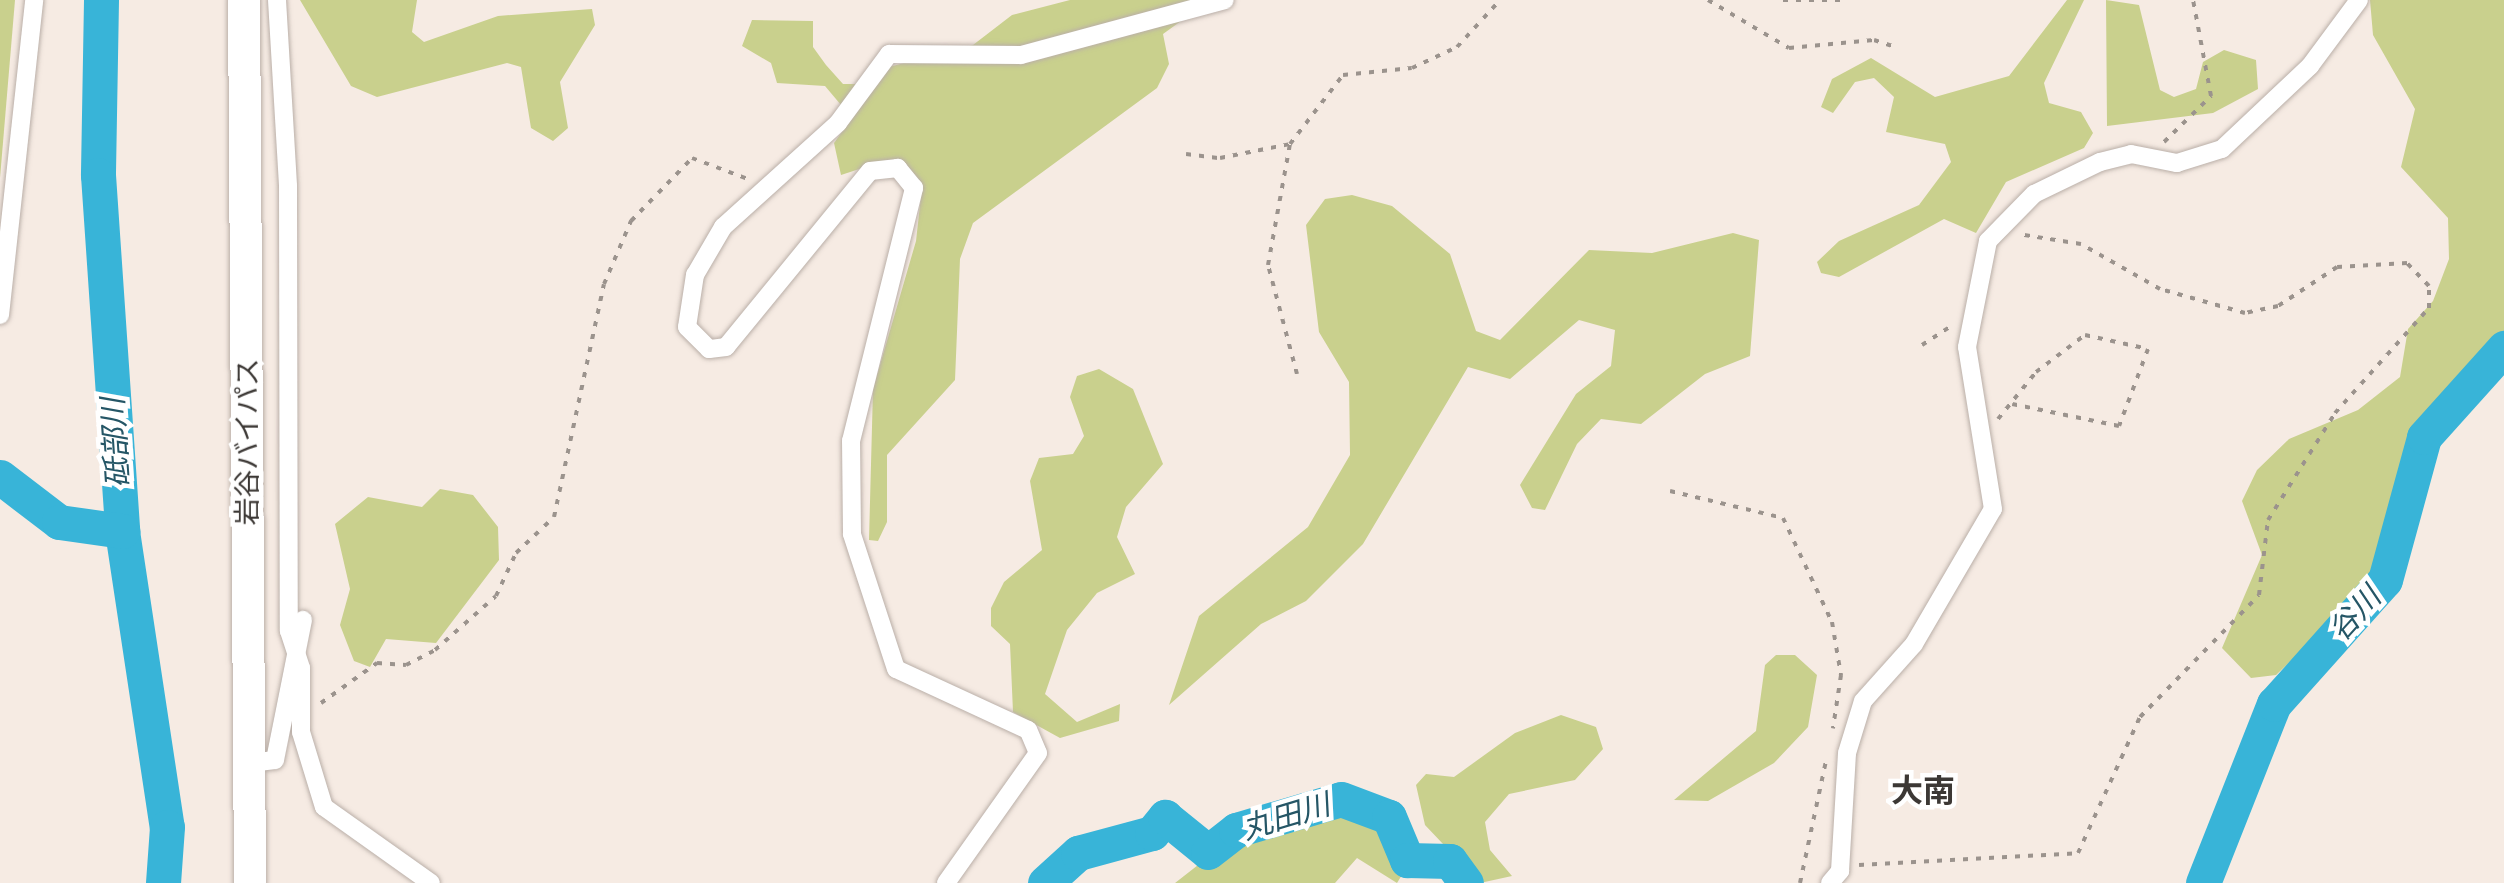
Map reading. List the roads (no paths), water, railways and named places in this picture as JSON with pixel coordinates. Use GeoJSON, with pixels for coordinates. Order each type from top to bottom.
{"type":"FeatureCollection","features":[{"type":"Feature","properties":{"kind":"highway","name":"岩谷バイパス"},"geometry":{"type":"LineString","coordinates":[[244,0],[250,883]]}},
{"type":"Feature","properties":{"kind":"street"},"geometry":{"type":"LineString","coordinates":[[0,315],[34,0]]}},
{"type":"Feature","properties":{"kind":"street"},"geometry":{"type":"LineString","coordinates":[[277,0],[296,653],[313,793],[337,820],[431,883]]}},
{"type":"Feature","properties":{"kind":"street"},"geometry":{"type":"LineString","coordinates":[[946,883],[1038,753],[1028,730],[896,669],[856,552],[850,442],[914,188],[898,168],[870,171],[808,237],[739,340],[709,349],[687,327],[695,275],[723,227],[847,113],[889,54],[1021,56],[1225,0]]}},
{"type":"Feature","properties":{"kind":"street"},"geometry":{"type":"LineString","coordinates":[[1835,877],[1847,754],[1862,701],[1914,644],[1988,524],[1982,430],[1967,310],[2003,221],[2084,170],[2143,155],[2177,163],[2222,149],[2310,66],[2360,0]]}},
{"type":"Feature","properties":{"kind":"street"},"geometry":{"type":"LineString","coordinates":[[250,763],[275,760],[303,620]]}},
{"type":"Feature","properties":{"kind":"waterway","name":"砥部川"},"geometry":{"type":"LineString","coordinates":[[101,0],[98,175],[122,531],[167,827],[163,883]]}},
{"type":"Feature","properties":{"kind":"waterway","name":"谷川"},"geometry":{"type":"LineString","coordinates":[[2203,883],[2274,704],[2385,580],[2424,437],[2504,348]]}},
{"type":"Feature","properties":{"kind":"waterway"},"geometry":{"type":"LineString","coordinates":[[0,477],[59,522],[122,531]]}},
{"type":"Feature","properties":{"kind":"waterway","name":"丸田川"},"geometry":{"type":"LineString","coordinates":[[1045,883],[1078,853],[1152,833],[1165,817],[1208,852],[1236,830],[1341,799],[1389,817],[1407,860],[1450,861],[1466,883]]}},
{"type":"Feature","properties":{"kind":"district","name":"大南"},"geometry":{"type":"Point","coordinates":[1923,791]}}]}
